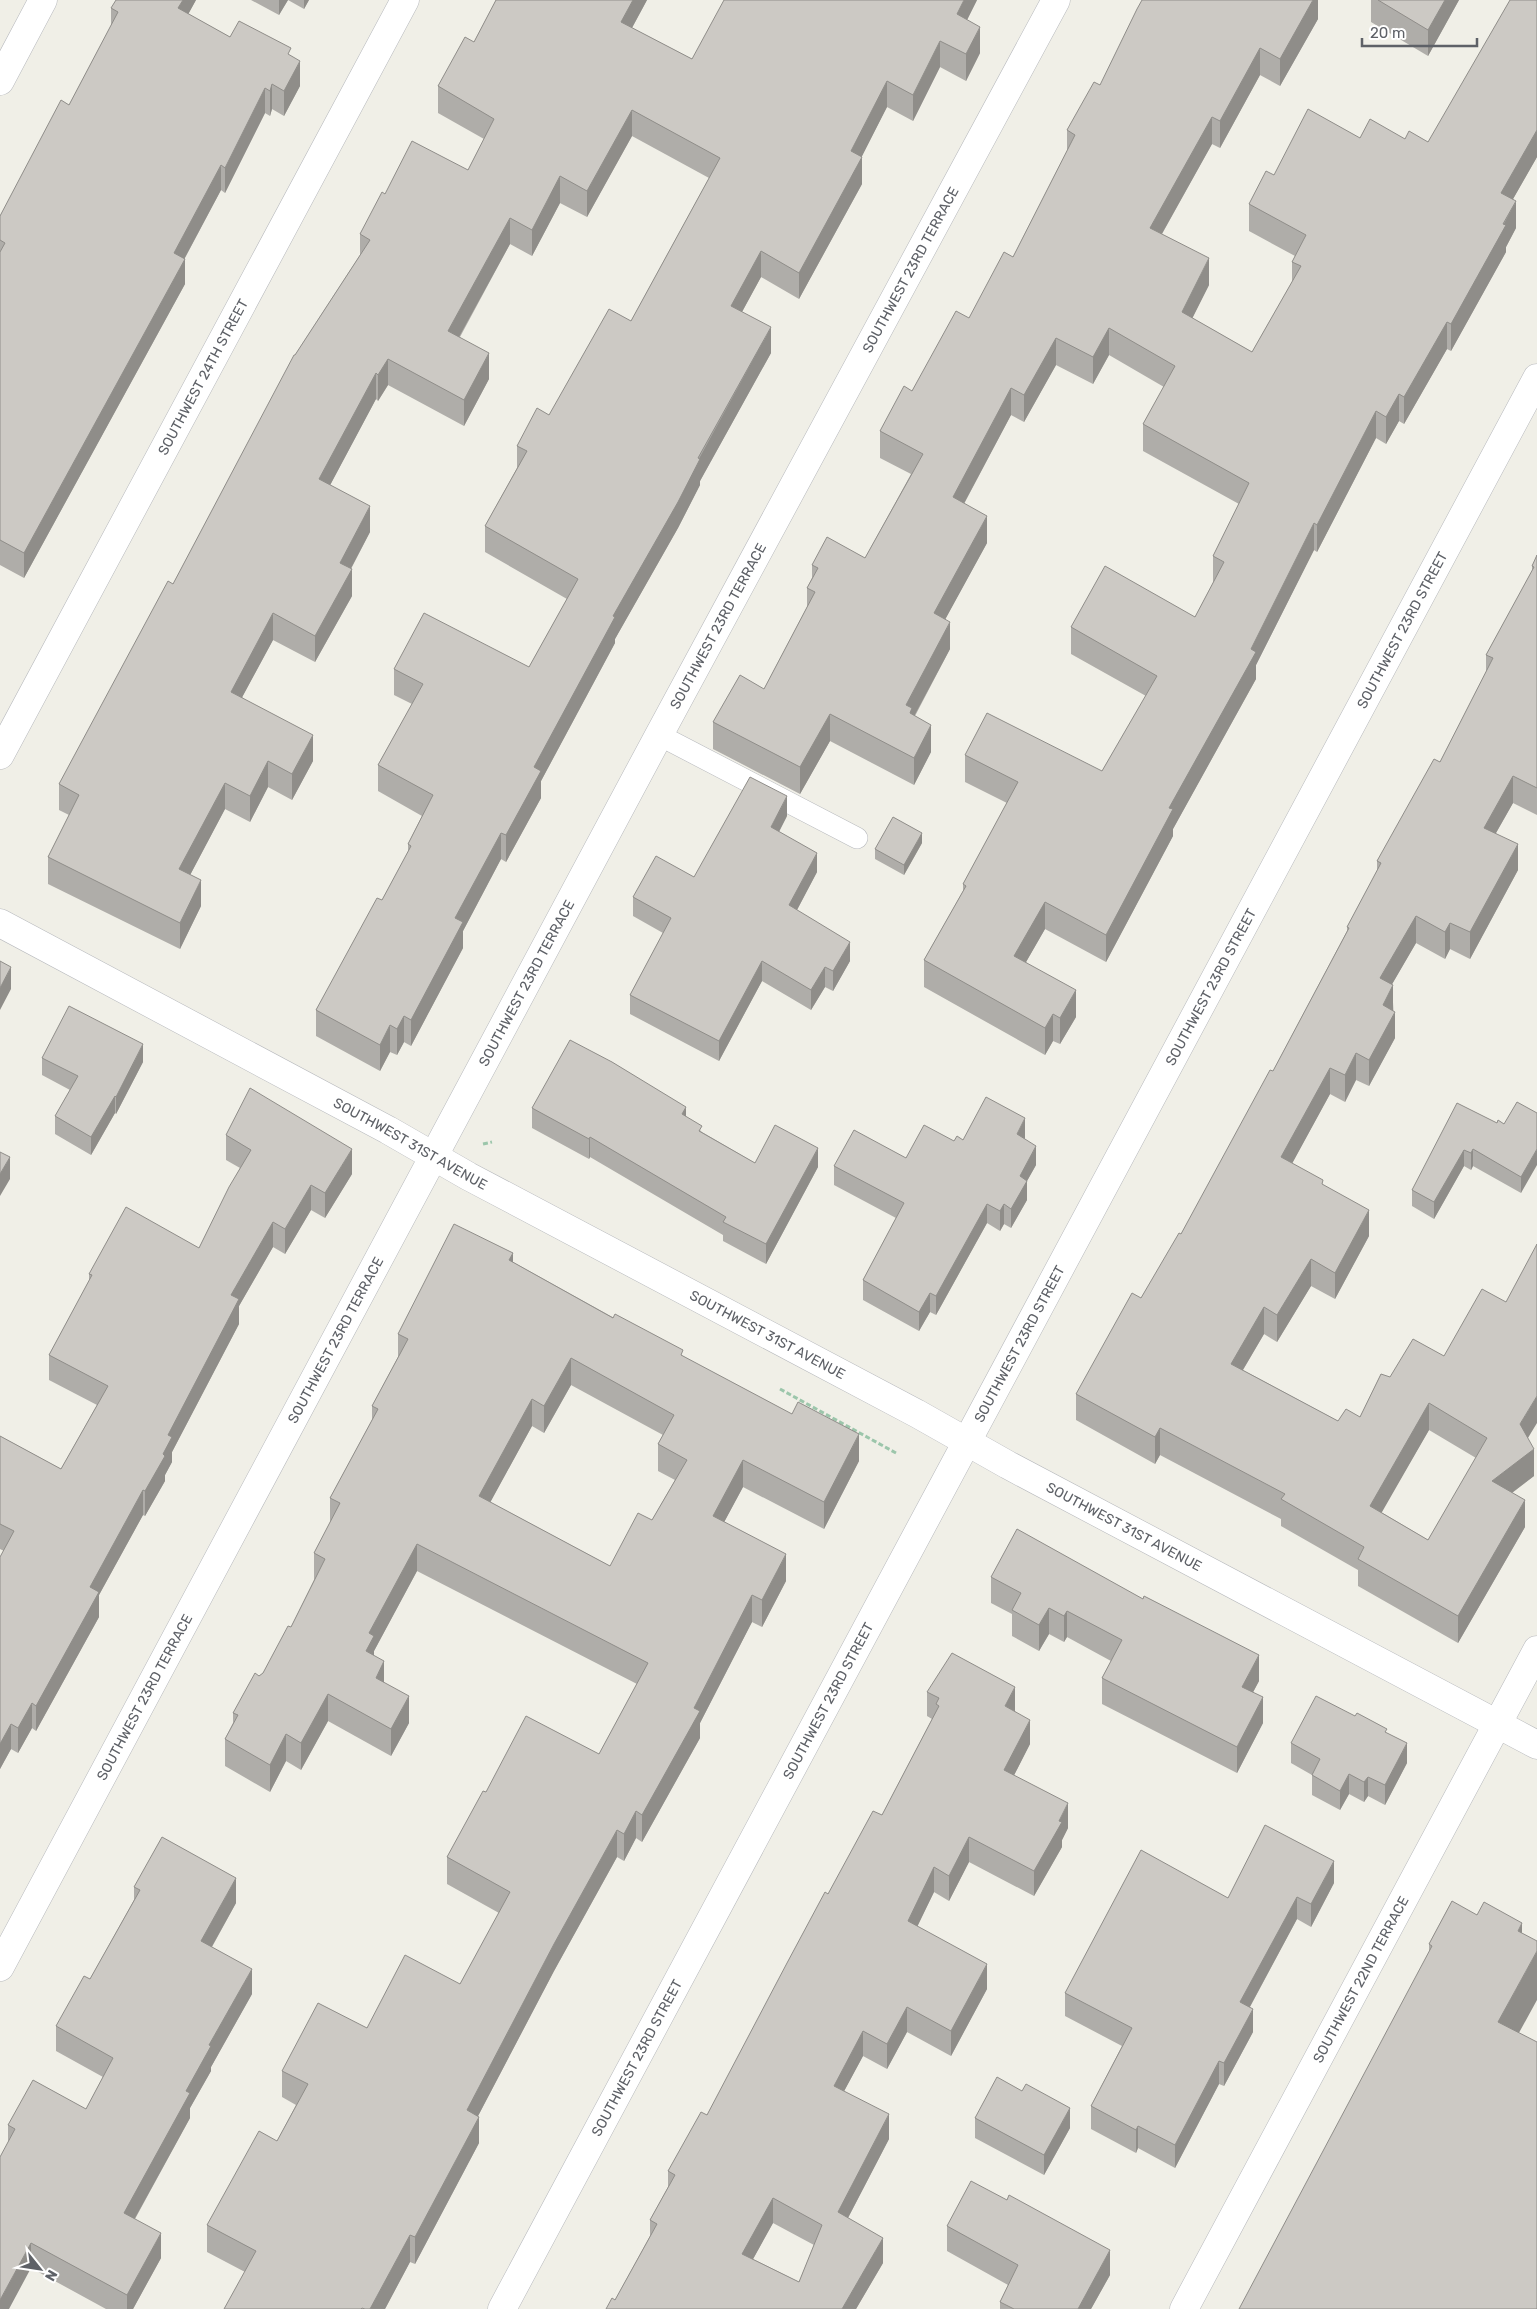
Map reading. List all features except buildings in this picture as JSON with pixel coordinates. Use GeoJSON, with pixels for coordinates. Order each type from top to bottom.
{"type":"FeatureCollection","features":[{"type":"Feature","properties":{"kind":"street"},"geometry":{"type":"LineString","coordinates":[[0,80],[43,0]]}},
{"type":"Feature","properties":{"kind":"street","name":"SOUTHWEST 24TH STREET"},"geometry":{"type":"LineString","coordinates":[[0,755],[405,0]]}},
{"type":"Feature","properties":{"kind":"street","name":"SOUTHWEST 23RD TERRACE"},"geometry":{"type":"LineString","coordinates":[[0,1967],[659,735],[1056,0]]}},
{"type":"Feature","properties":{"kind":"street","name":"SOUTHWEST 23RD STREET"},"geometry":{"type":"LineString","coordinates":[[502,2309],[1537,378]]}},
{"type":"Feature","properties":{"kind":"street","name":"SOUTHWEST 31ST AVENUE"},"geometry":{"type":"LineString","coordinates":[[0,923],[916,1413],[966,1442],[1537,1745]]}},
{"type":"Feature","properties":{"kind":"street","name":"SOUTHWEST 22ND TERRACE"},"geometry":{"type":"LineString","coordinates":[[1184,2309],[1537,1650]]}},
{"type":"Feature","properties":{"kind":"lane"},"geometry":{"type":"LineString","coordinates":[[659,735],[857,838]]}},
{"type":"Feature","properties":{"kind":"path"},"geometry":{"type":"LineString","coordinates":[[780,1389],[896,1452]]}}]}
